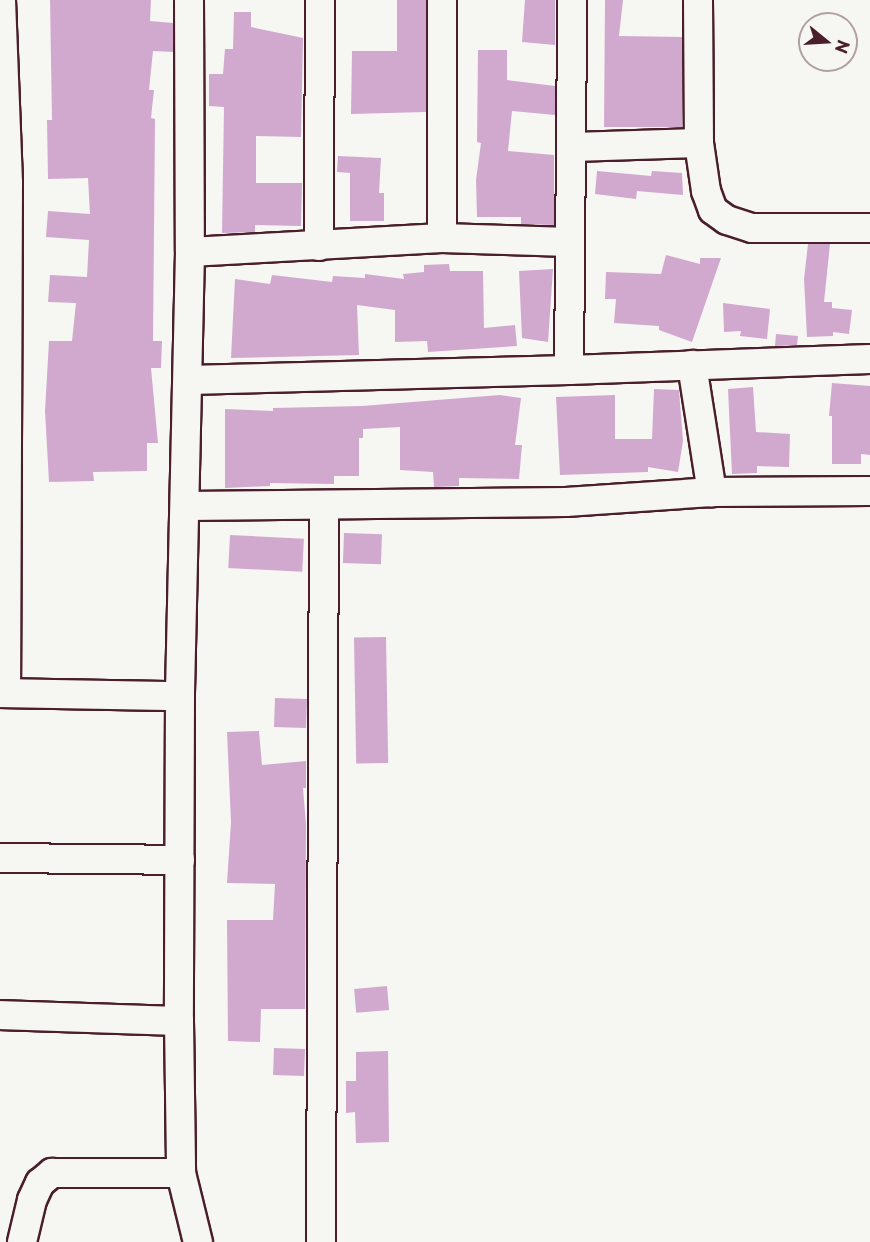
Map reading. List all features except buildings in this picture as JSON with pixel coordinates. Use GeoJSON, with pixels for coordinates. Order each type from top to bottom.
{"type":"FeatureCollection","features":[{"type":"Feature","properties":{"kind":"street"},"geometry":{"type":"LineString","coordinates":[[1,0],[8,183],[3,693],[180,696]]}},
{"type":"Feature","properties":{"kind":"street"},"geometry":{"type":"LineString","coordinates":[[189,0],[189,380],[180,696],[179,1021],[181,1173],[198,1242]]}},
{"type":"Feature","properties":{"kind":"street"},"geometry":{"type":"LineString","coordinates":[[319,246],[321,0]]}},
{"type":"Feature","properties":{"kind":"street"},"geometry":{"type":"LineString","coordinates":[[442,0],[442,238]]}},
{"type":"Feature","properties":{"kind":"street"},"geometry":{"type":"LineString","coordinates":[[569,370],[572,0]]}},
{"type":"Feature","properties":{"kind":"street"},"geometry":{"type":"LineString","coordinates":[[698,0],[699,143],[706,191],[713,210],[727,220],[752,228],[870,228]]}},
{"type":"Feature","properties":{"kind":"street"},"geometry":{"type":"LineString","coordinates":[[572,147],[699,143]]}},
{"type":"Feature","properties":{"kind":"street"},"geometry":{"type":"LineString","coordinates":[[190,252],[442,238],[569,242]]}},
{"type":"Feature","properties":{"kind":"street"},"geometry":{"type":"LineString","coordinates":[[189,380],[870,359]]}},
{"type":"Feature","properties":{"kind":"street"},"geometry":{"type":"LineString","coordinates":[[692,365],[712,492]]}},
{"type":"Feature","properties":{"kind":"street"},"geometry":{"type":"LineString","coordinates":[[187,506],[566,502],[712,492],[870,491]]}},
{"type":"Feature","properties":{"kind":"street"},"geometry":{"type":"LineString","coordinates":[[321,1242],[324,505]]}},
{"type":"Feature","properties":{"kind":"street"},"geometry":{"type":"LineString","coordinates":[[0,858],[180,860]]}},
{"type":"Feature","properties":{"kind":"street"},"geometry":{"type":"LineString","coordinates":[[0,1016],[179,1021]]}},
{"type":"Feature","properties":{"kind":"street"},"geometry":{"type":"LineString","coordinates":[[22,1242],[32,1200],[40,1183],[52,1173],[181,1173]]}}]}
